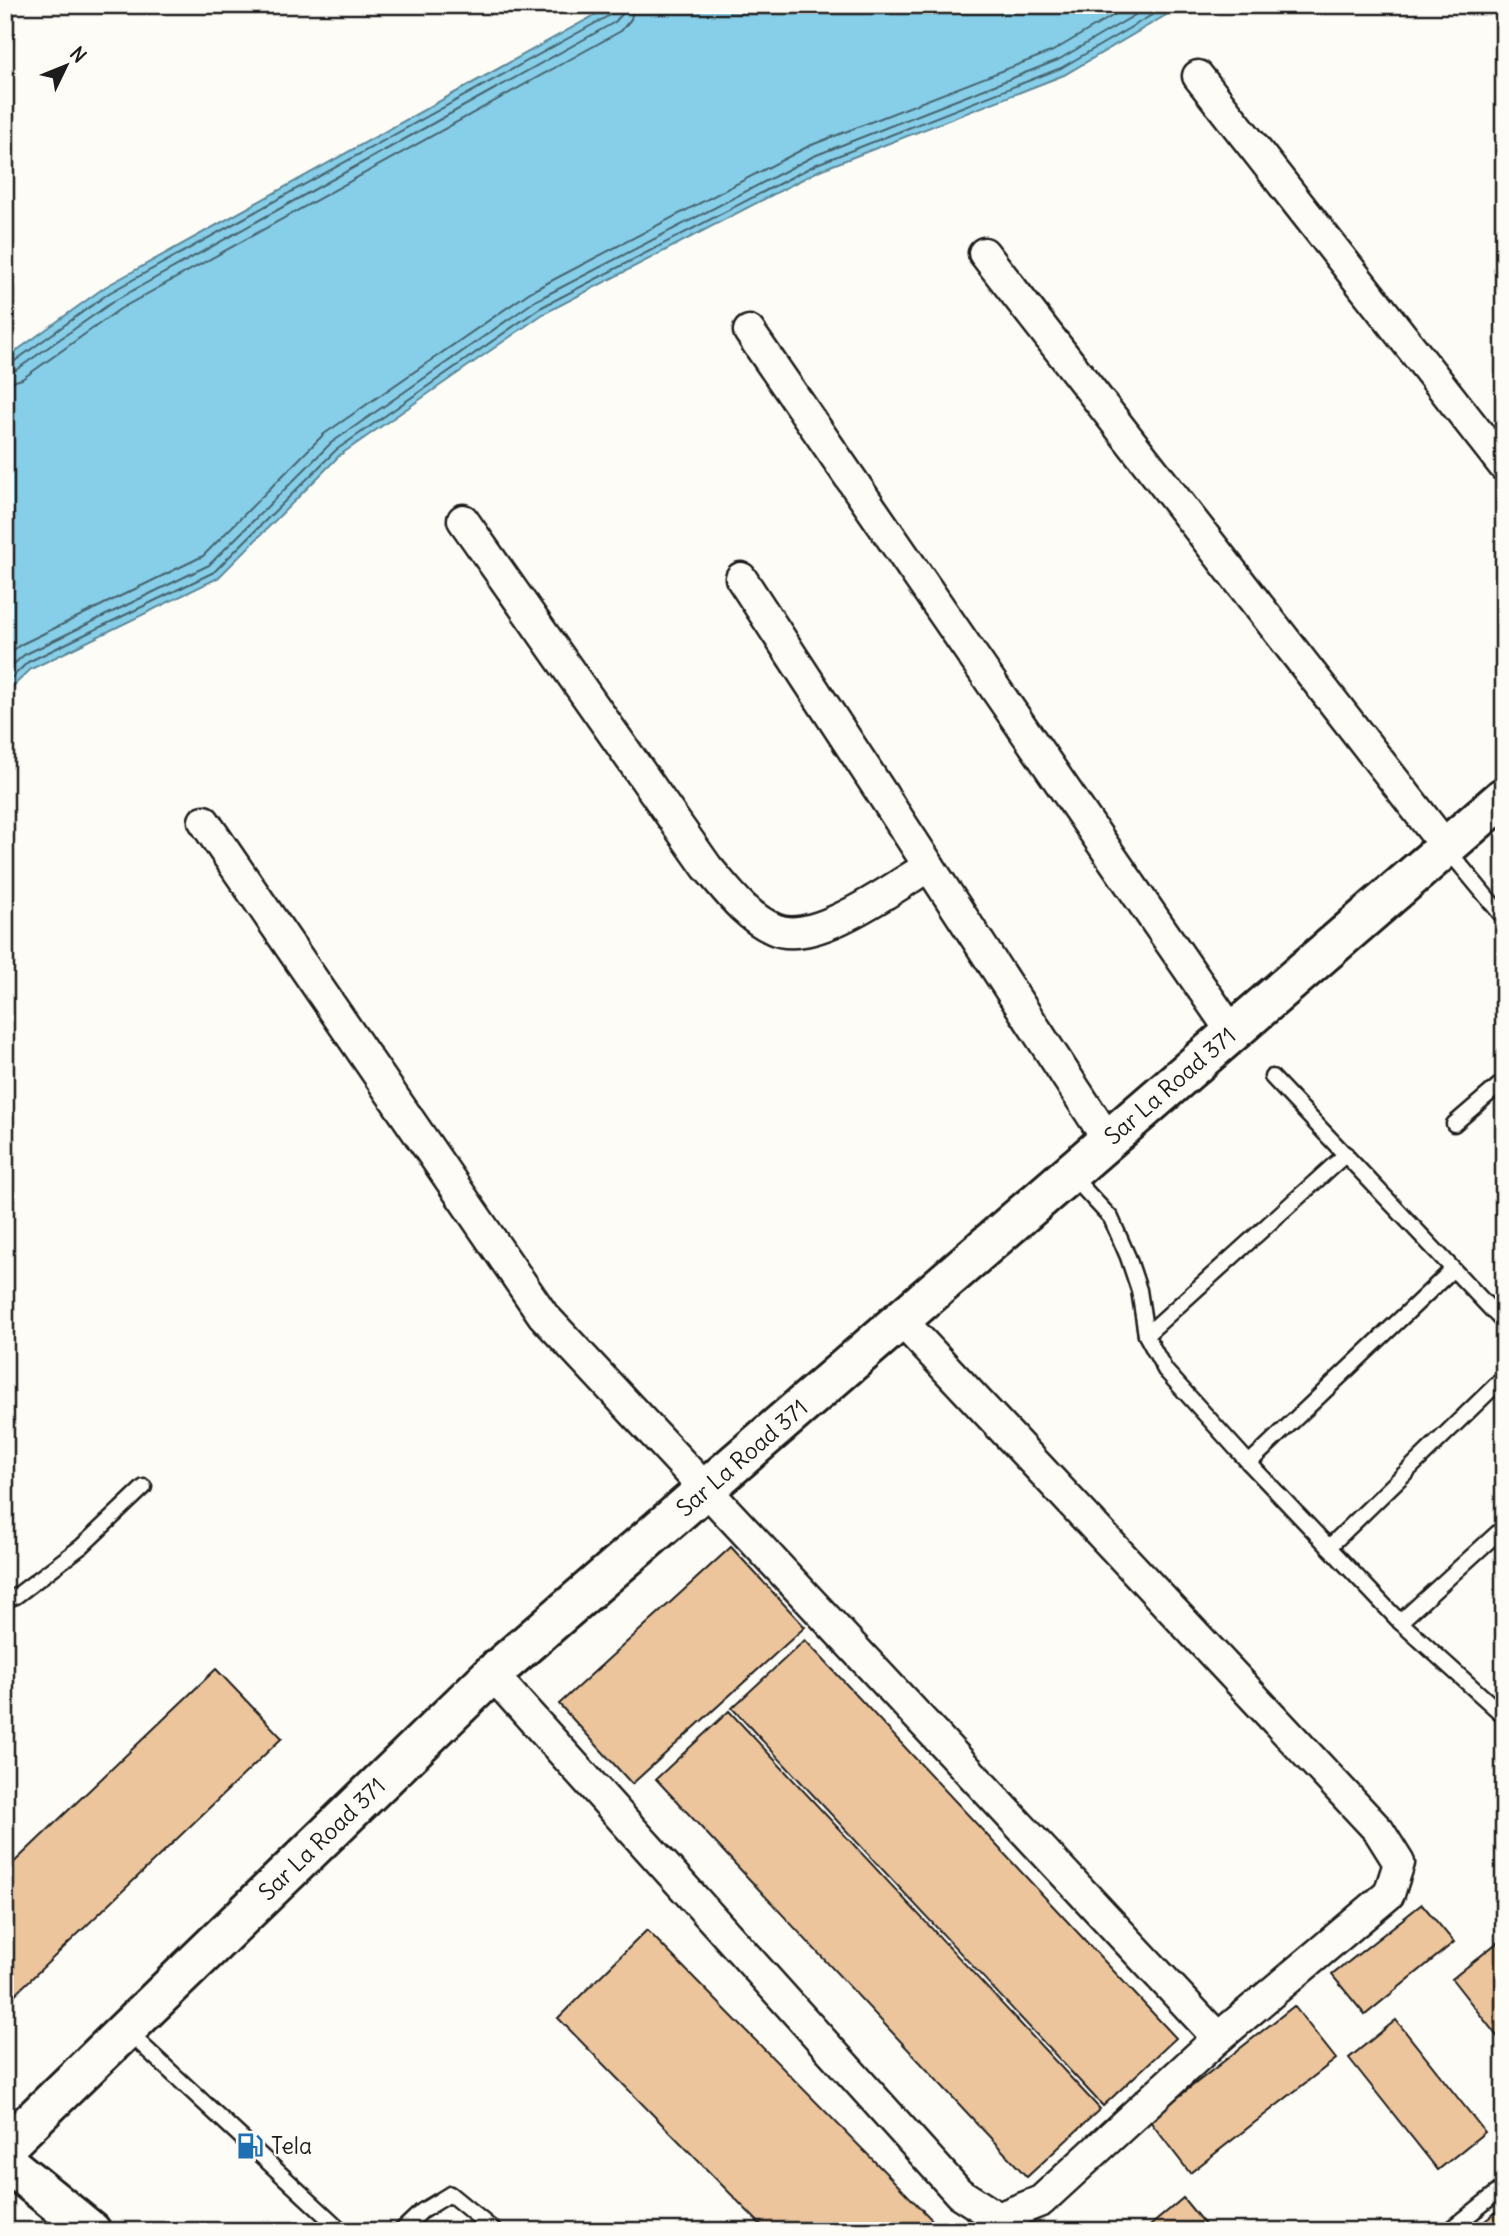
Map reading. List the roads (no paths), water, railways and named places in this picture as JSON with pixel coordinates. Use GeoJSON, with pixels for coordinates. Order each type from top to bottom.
{"type":"FeatureCollection","features":[{"type":"Feature","properties":{"kind":"street"},"geometry":{"type":"LineString","coordinates":[[1198,76],[1504,466]]}},
{"type":"Feature","properties":{"kind":"street"},"geometry":{"type":"LineString","coordinates":[[984,253],[1446,847]]}},
{"type":"Feature","properties":{"kind":"street"},"geometry":{"type":"LineString","coordinates":[[750,331],[1232,1032]]}},
{"type":"Feature","properties":{"kind":"street"},"geometry":{"type":"LineString","coordinates":[[463,520],[707,867],[744,910],[776,930],[808,932],[842,918],[929,866]]}},
{"type":"Feature","properties":{"kind":"street"},"geometry":{"type":"LineString","coordinates":[[741,578],[1108,1140]]}},
{"type":"Feature","properties":{"kind":"street","name":"Sar La Road 371"},"geometry":{"type":"LineString","coordinates":[[5,2147],[492,1674],[1504,797]]}},
{"type":"Feature","properties":{"kind":"street"},"geometry":{"type":"LineString","coordinates":[[204,821],[543,1315],[1218,2039]]}},
{"type":"Feature","properties":{"kind":"street"},"geometry":{"type":"LineString","coordinates":[[492,1674],[959,2193],[998,2218],[1041,2201],[1218,2039],[1389,1894],[1399,1863],[1370,1821],[901,1320]]}},
{"type":"Feature","properties":{"kind":"street"},"geometry":{"type":"LineString","coordinates":[[5,2161],[91,2231]]}},
{"type":"Feature","properties":{"kind":"lane"},"geometry":{"type":"LineString","coordinates":[[1446,847],[1504,918]]}},
{"type":"Feature","properties":{"kind":"lane"},"geometry":{"type":"LineString","coordinates":[[1272,1077],[1504,1324]]}},
{"type":"Feature","properties":{"kind":"lane"},"geometry":{"type":"LineString","coordinates":[[1454,1124],[1504,1080]]}},
{"type":"Feature","properties":{"kind":"lane"},"geometry":{"type":"LineString","coordinates":[[1146,1335],[1346,1154]]}},
{"type":"Feature","properties":{"kind":"lane"},"geometry":{"type":"LineString","coordinates":[[1069,1174],[1111,1218],[1139,1290],[1146,1335],[1165,1370],[1400,1622],[1504,1716]]}},
{"type":"Feature","properties":{"kind":"lane"},"geometry":{"type":"LineString","coordinates":[[1249,1463],[1453,1269]]}},
{"type":"Feature","properties":{"kind":"lane"},"geometry":{"type":"LineString","coordinates":[[1329,1547],[1504,1377]]}},
{"type":"Feature","properties":{"kind":"lane"},"geometry":{"type":"LineString","coordinates":[[5,1600],[16,1595],[82,1546],[144,1487]]}},
{"type":"Feature","properties":{"kind":"lane"},"geometry":{"type":"LineString","coordinates":[[1400,1622],[1504,1527]]}},
{"type":"Feature","properties":{"kind":"lane"},"geometry":{"type":"LineString","coordinates":[[126,2030],[342,2231]]}},
{"type":"Feature","properties":{"kind":"lane"},"geometry":{"type":"LineString","coordinates":[[1449,2231],[1504,2187]]}},
{"type":"Feature","properties":{"kind":"lane"},"geometry":{"type":"LineString","coordinates":[[401,2231],[422,2211],[450,2194],[495,2231]]}},
{"type":"Feature","properties":{"kind":"water"},"geometry":{"type":"Polygon","coordinates":[[[613,5],[1183,5],[1064,75],[820,170],[543,314],[340,455],[218,578],[31,669],[5,694],[5,359],[105,287],[613,5]]]}},
{"type":"Feature","properties":{"kind":"place","name":"Tela"},"geometry":{"type":"Point","coordinates":[250,2146]}}]}
